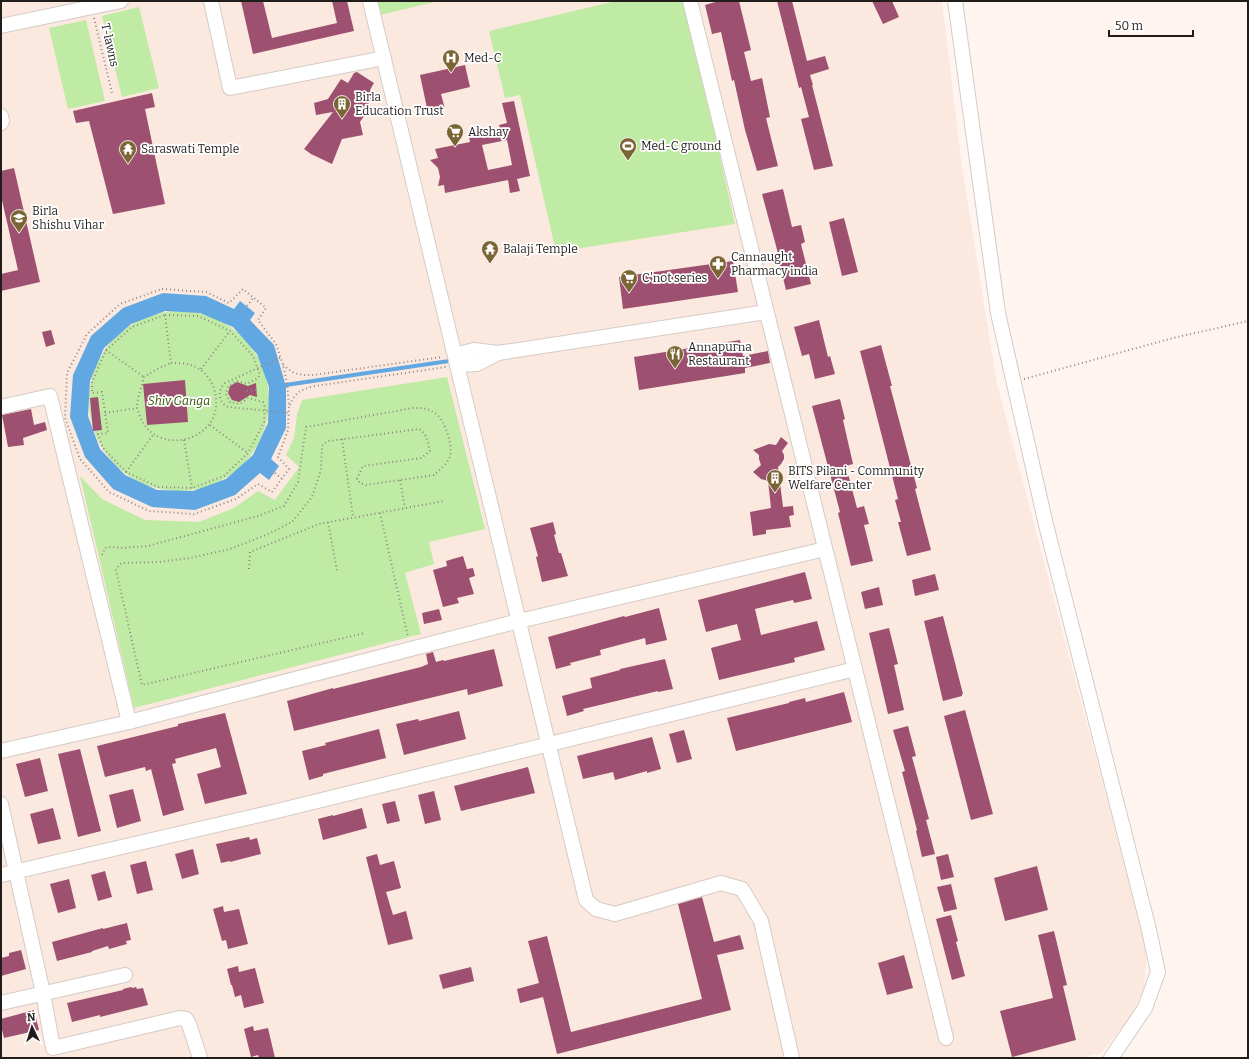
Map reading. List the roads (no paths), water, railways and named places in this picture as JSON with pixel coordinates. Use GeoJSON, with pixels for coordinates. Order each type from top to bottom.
{"type":"FeatureCollection","features":[{"type":"Feature","properties":{"kind":"street"},"geometry":{"type":"LineString","coordinates":[[1,26],[121,1]]}},
{"type":"Feature","properties":{"kind":"street"},"geometry":{"type":"LineString","coordinates":[[211,1],[230,88],[384,58]]}},
{"type":"Feature","properties":{"kind":"street"},"geometry":{"type":"LineString","coordinates":[[370,1],[586,900],[596,909],[615,914],[721,883],[742,889],[761,921],[792,1058]]}},
{"type":"Feature","properties":{"kind":"street"},"geometry":{"type":"LineString","coordinates":[[690,1],[946,1038]]}},
{"type":"Feature","properties":{"kind":"street"},"geometry":{"type":"LineString","coordinates":[[955,1],[998,313],[1046,525],[1147,922],[1158,972],[1145,1008],[1111,1058]]}},
{"type":"Feature","properties":{"kind":"street"},"geometry":{"type":"LineString","coordinates":[[1,116],[1,123]]}},
{"type":"Feature","properties":{"kind":"street"},"geometry":{"type":"LineString","coordinates":[[456,360],[474,350],[498,353],[766,312]]}},
{"type":"Feature","properties":{"kind":"street"},"geometry":{"type":"LineString","coordinates":[[1,407],[50,396],[128,722]]}},
{"type":"Feature","properties":{"kind":"street"},"geometry":{"type":"LineString","coordinates":[[1,751],[128,722],[519,621],[825,549]]}},
{"type":"Feature","properties":{"kind":"street"},"geometry":{"type":"LineString","coordinates":[[1,874],[277,811],[855,669]]}},
{"type":"Feature","properties":{"kind":"street"},"geometry":{"type":"LineString","coordinates":[[1,804],[55,1053],[180,1018],[186,1020],[189,1024],[200,1058]]}},
{"type":"Feature","properties":{"kind":"street"},"geometry":{"type":"LineString","coordinates":[[1,1003],[125,975]]}},
{"type":"Feature","properties":{"kind":"water"},"geometry":{"type":"Polygon","coordinates":[[[163,293],[206,296],[234,309],[240,301],[255,313],[250,320],[274,345],[285,383],[449,359],[449,363],[286,387],[286,428],[271,459],[279,466],[269,480],[260,473],[235,495],[195,510],[152,507],[113,489],[85,457],[70,417],[73,375],[91,336],[123,308],[163,293]],[[165,311],[131,324],[104,348],[90,381],[88,416],[100,449],[125,475],[157,490],[193,491],[226,479],[253,455],[268,423],[269,387],[257,354],[233,327],[200,313],[165,311]]]}},
{"type":"Feature","properties":{"kind":"place","name":"Med-C"},"geometry":{"type":"Point","coordinates":[451,73]}},
{"type":"Feature","properties":{"kind":"place","name":"Birla Education Trust"},"geometry":{"type":"Point","coordinates":[342,119]}},
{"type":"Feature","properties":{"kind":"place","name":"Akshay"},"geometry":{"type":"Point","coordinates":[455,147]}},
{"type":"Feature","properties":{"kind":"place","name":"Med-C ground"},"geometry":{"type":"Point","coordinates":[628,161]}},
{"type":"Feature","properties":{"kind":"place","name":"Saraswati Temple"},"geometry":{"type":"Point","coordinates":[128,164]}},
{"type":"Feature","properties":{"kind":"place","name":"Birla Shishu Vihar"},"geometry":{"type":"Point","coordinates":[19,233]}},
{"type":"Feature","properties":{"kind":"place","name":"Balaji Temple"},"geometry":{"type":"Point","coordinates":[490,264]}},
{"type":"Feature","properties":{"kind":"place","name":"Cannaught Pharmacy india"},"geometry":{"type":"Point","coordinates":[718,279]}},
{"type":"Feature","properties":{"kind":"place","name":"C'not series"},"geometry":{"type":"Point","coordinates":[629,293]}},
{"type":"Feature","properties":{"kind":"place","name":"Annapurna Restaurant"},"geometry":{"type":"Point","coordinates":[675,369]}},
{"type":"Feature","properties":{"kind":"place","name":"BITS Pilani - Community Welfare Center"},"geometry":{"type":"Point","coordinates":[775,493]}},
{"type":"Feature","properties":{"kind":"park label","name":"Shiv Ganga"},"geometry":{"type":"Point","coordinates":[179,401]}}]}
